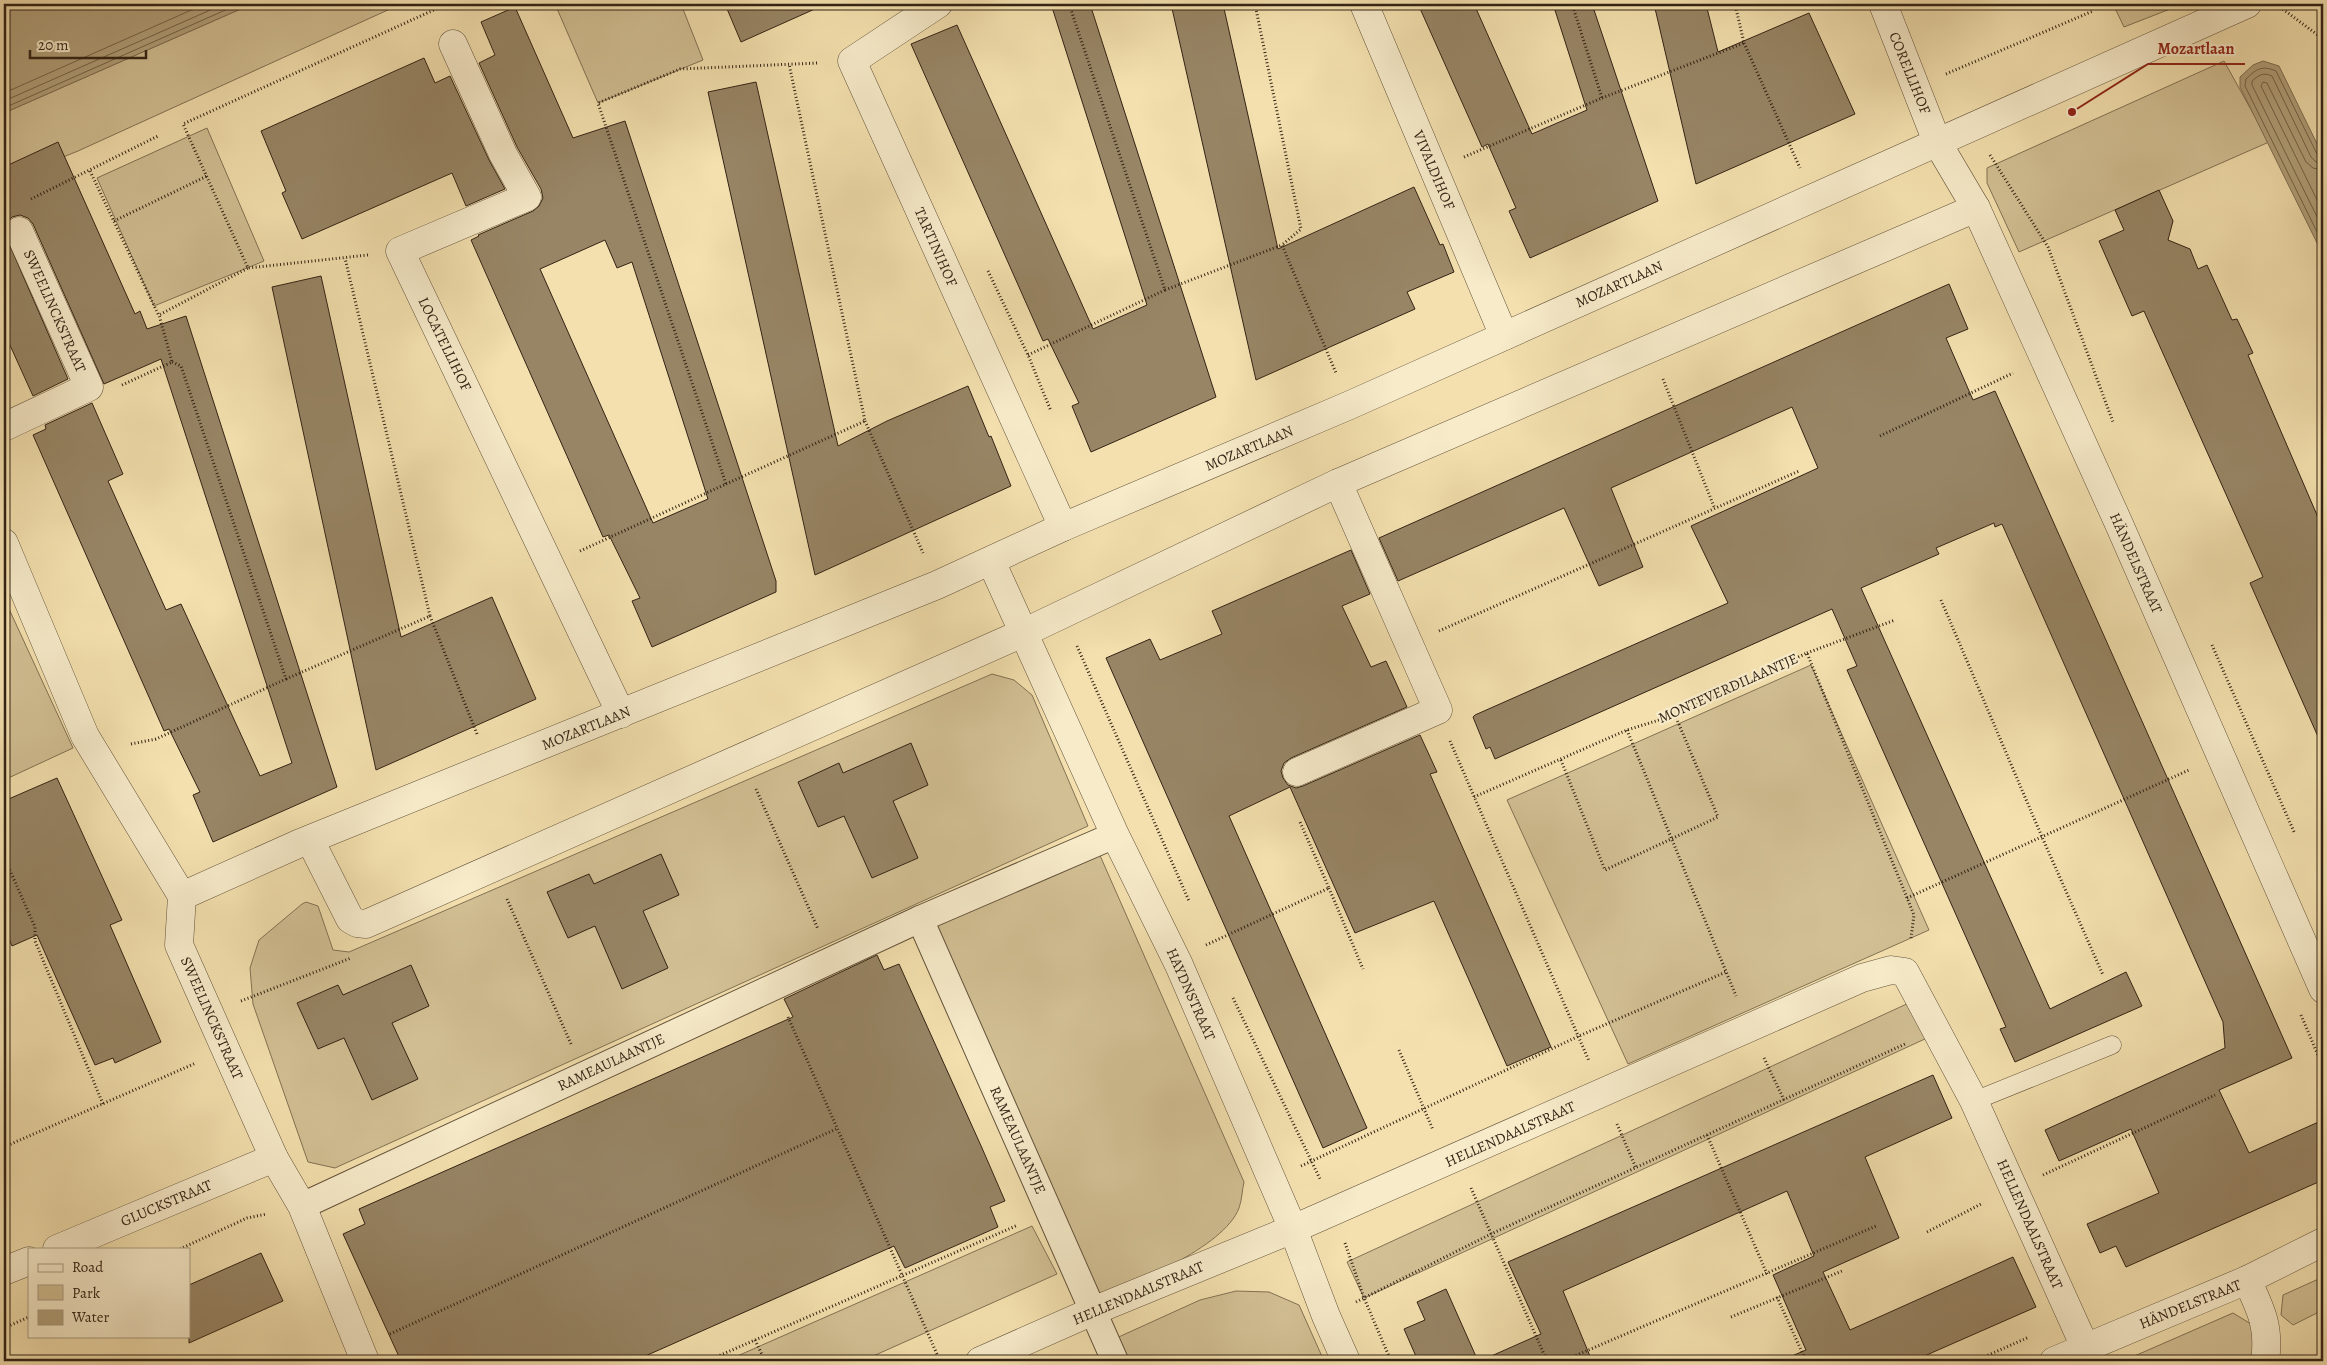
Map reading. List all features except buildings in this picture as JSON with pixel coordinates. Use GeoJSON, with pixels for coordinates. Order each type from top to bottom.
{"type":"FeatureCollection","features":[{"type":"Feature","properties":{"kind":"street"},"geometry":{"type":"LineString","coordinates":[[852,61],[938,4]]}},
{"type":"Feature","properties":{"kind":"street","name":"VIVALDIHOF"},"geometry":{"type":"LineString","coordinates":[[1364,4],[1504,336]]}},
{"type":"Feature","properties":{"kind":"street","name":"CORELLIHOF"},"geometry":{"type":"LineString","coordinates":[[1883,4],[1937,142]]}},
{"type":"Feature","properties":{"kind":"street","name":"MOZARTLAAN"},"geometry":{"type":"LineString","coordinates":[[182,896],[310,840],[937,585],[1063,527],[1350,405],[2246,4]]}},
{"type":"Feature","properties":{"kind":"street"},"geometry":{"type":"LineString","coordinates":[[400,252],[527,197],[503,154],[453,44]]}},
{"type":"Feature","properties":{"kind":"street","name":"TARTINIHOF"},"geometry":{"type":"LineString","coordinates":[[852,61],[1063,527]]}},
{"type":"Feature","properties":{"kind":"street","name":"HÄNDELSTRAAT"},"geometry":{"type":"LineString","coordinates":[[1937,142],[1976,208],[2323,989]]}},
{"type":"Feature","properties":{"kind":"street"},"geometry":{"type":"LineString","coordinates":[[310,840],[350,919],[357,923],[366,924],[1023,633],[1338,483],[1976,208]]}},
{"type":"Feature","properties":{"kind":"street","name":"SWEELINCKSTRAAT"},"geometry":{"type":"LineString","coordinates":[[4,427],[89,387],[19,231]]}},
{"type":"Feature","properties":{"kind":"street","name":"LOCATELLIHOF"},"geometry":{"type":"LineString","coordinates":[[400,252],[621,714]]}},
{"type":"Feature","properties":{"kind":"street"},"geometry":{"type":"LineString","coordinates":[[1297,772],[1438,710],[1338,483]]}},
{"type":"Feature","properties":{"kind":"street"},"geometry":{"type":"LineString","coordinates":[[4,543],[85,736],[182,896]]}},
{"type":"Feature","properties":{"kind":"street"},"geometry":{"type":"LineString","coordinates":[[990,561],[1023,633]]}},
{"type":"Feature","properties":{"kind":"street","name":"HAYDNSTRAAT"},"geometry":{"type":"LineString","coordinates":[[1023,633],[1115,835],[1176,959],[1293,1229],[1326,1316],[1346,1361]]}},
{"type":"Feature","properties":{"kind":"street","name":"RAMEAULAANTJE"},"geometry":{"type":"LineString","coordinates":[[302,1206],[920,919],[1115,835]]}},
{"type":"Feature","properties":{"kind":"street","name":"SWEELINCKSTRAAT"},"geometry":{"type":"LineString","coordinates":[[182,896],[179,945],[274,1158],[302,1206],[362,1355]]}},
{"type":"Feature","properties":{"kind":"street","name":"RAMEAULAANTJE"},"geometry":{"type":"LineString","coordinates":[[920,919],[1115,1361]]}},
{"type":"Feature","properties":{"kind":"street","name":"HELLENDAALSTRAAT"},"geometry":{"type":"LineString","coordinates":[[980,1361],[1093,1311],[1293,1229],[1862,978],[1891,970],[1905,972],[1974,1101],[2085,1347]]}},
{"type":"Feature","properties":{"kind":"street","name":"GLUCKSTRAAT"},"geometry":{"type":"LineString","coordinates":[[59,1248],[274,1158]]}},
{"type":"Feature","properties":{"kind":"street","name":"HÄNDELSTRAAT"},"geometry":{"type":"LineString","coordinates":[[2054,1361],[2247,1280],[2323,1242]]}},
{"type":"Feature","properties":{"kind":"street"},"geometry":{"type":"LineString","coordinates":[[4,1271],[28,1261]]}},
{"type":"Feature","properties":{"kind":"street"},"geometry":{"type":"LineString","coordinates":[[2247,1280],[2263,1314],[2269,1356]]}},
{"type":"Feature","properties":{"kind":"lane"},"geometry":{"type":"LineString","coordinates":[[1974,1101],[2112,1045]]}},
{"type":"Feature","properties":{"kind":"path"},"geometry":{"type":"LineString","coordinates":[[248,268],[183,124],[447,4]]}},
{"type":"Feature","properties":{"kind":"path"},"geometry":{"type":"LineString","coordinates":[[1069,4],[1165,290]]}},
{"type":"Feature","properties":{"kind":"path"},"geometry":{"type":"LineString","coordinates":[[992,372],[1165,290],[1282,245],[1301,229],[1255,4]]}},
{"type":"Feature","properties":{"kind":"path"},"geometry":{"type":"LineString","coordinates":[[1572,4],[1602,98]]}},
{"type":"Feature","properties":{"kind":"path"},"geometry":{"type":"LineString","coordinates":[[1735,4],[1744,43],[1802,172]]}},
{"type":"Feature","properties":{"kind":"path"},"geometry":{"type":"LineString","coordinates":[[2276,4],[2323,39]]}},
{"type":"Feature","properties":{"kind":"path"},"geometry":{"type":"LineString","coordinates":[[1916,88],[2093,11]]}},
{"type":"Feature","properties":{"kind":"path"},"geometry":{"type":"LineString","coordinates":[[1434,170],[1602,98],[1744,43]]}},
{"type":"Feature","properties":{"kind":"path"},"geometry":{"type":"LineString","coordinates":[[726,484],[598,103],[680,69],[852,61]]}},
{"type":"Feature","properties":{"kind":"path"},"geometry":{"type":"LineString","coordinates":[[789,64],[865,421],[937,585]]}},
{"type":"Feature","properties":{"kind":"path"},"geometry":{"type":"LineString","coordinates":[[1972,127],[2048,246],[2117,431]]}},
{"type":"Feature","properties":{"kind":"path"},"geometry":{"type":"LineString","coordinates":[[26,202],[158,136]]}},
{"type":"Feature","properties":{"kind":"path"},"geometry":{"type":"LineString","coordinates":[[90,171],[160,318],[172,362]]}},
{"type":"Feature","properties":{"kind":"path"},"geometry":{"type":"LineString","coordinates":[[114,221],[207,176]]}},
{"type":"Feature","properties":{"kind":"path"},"geometry":{"type":"LineString","coordinates":[[1282,245],[1350,405]]}},
{"type":"Feature","properties":{"kind":"path"},"geometry":{"type":"LineString","coordinates":[[160,318],[159,315],[248,268],[400,252]]}},
{"type":"Feature","properties":{"kind":"path"},"geometry":{"type":"LineString","coordinates":[[345,258],[430,616],[490,767]]}},
{"type":"Feature","properties":{"kind":"path"},"geometry":{"type":"LineString","coordinates":[[1651,348],[1715,508]]}},
{"type":"Feature","properties":{"kind":"path"},"geometry":{"type":"LineString","coordinates":[[1880,436],[2044,359]]}},
{"type":"Feature","properties":{"kind":"path"},"geometry":{"type":"LineString","coordinates":[[89,387],[111,390],[172,362],[181,366],[286,679]]}},
{"type":"Feature","properties":{"kind":"path"},"geometry":{"type":"LineString","coordinates":[[550,565],[865,421]]}},
{"type":"Feature","properties":{"kind":"path"},"geometry":{"type":"LineString","coordinates":[[1409,645],[1799,471]]}},
{"type":"Feature","properties":{"kind":"path"},"geometry":{"type":"LineString","coordinates":[[1941,600],[2103,975]]}},
{"type":"Feature","properties":{"kind":"path"},"geometry":{"type":"LineString","coordinates":[[94,751],[156,739],[430,616]]}},
{"type":"Feature","properties":{"kind":"path"},"geometry":{"type":"LineString","coordinates":[[1807,653],[1895,620]]}},
{"type":"Feature","properties":{"kind":"path"},"geometry":{"type":"LineString","coordinates":[[2209,638],[2281,798],[2298,842]]}},
{"type":"Feature","properties":{"kind":"path"},"geometry":{"type":"LineString","coordinates":[[1074,639],[1192,908]]}},
{"type":"Feature","properties":{"kind":"path","name":"MONTEVERDILAANTJE"},"geometry":{"type":"LineString","coordinates":[[1474,797],[1627,730],[1674,716],[1807,653],[1914,915],[1905,972]]}},
{"type":"Feature","properties":{"kind":"path"},"geometry":{"type":"LineString","coordinates":[[1438,710],[1636,1168]]}},
{"type":"Feature","properties":{"kind":"path"},"geometry":{"type":"LineString","coordinates":[[1561,760],[1605,870],[1718,817],[1674,716]]}},
{"type":"Feature","properties":{"kind":"path"},"geometry":{"type":"LineString","coordinates":[[1627,730],[1749,1028],[1784,1100]]}},
{"type":"Feature","properties":{"kind":"path"},"geometry":{"type":"LineString","coordinates":[[1907,898],[2221,756]]}},
{"type":"Feature","properties":{"kind":"path"},"geometry":{"type":"LineString","coordinates":[[742,757],[832,960]]}},
{"type":"Feature","properties":{"kind":"path"},"geometry":{"type":"LineString","coordinates":[[1300,822],[1364,969]]}},
{"type":"Feature","properties":{"kind":"path"},"geometry":{"type":"LineString","coordinates":[[4,857],[35,927],[35,941],[103,1104]]}},
{"type":"Feature","properties":{"kind":"path"},"geometry":{"type":"LineString","coordinates":[[493,868],[584,1074]]}},
{"type":"Feature","properties":{"kind":"path"},"geometry":{"type":"LineString","coordinates":[[1176,959],[1329,888]]}},
{"type":"Feature","properties":{"kind":"path"},"geometry":{"type":"LineString","coordinates":[[210,1014],[364,952],[366,924]]}},
{"type":"Feature","properties":{"kind":"path"},"geometry":{"type":"LineString","coordinates":[[1204,935],[1212,953]]}},
{"type":"Feature","properties":{"kind":"path"},"geometry":{"type":"LineString","coordinates":[[1271,1180],[1579,1036],[1726,972]]}},
{"type":"Feature","properties":{"kind":"path"},"geometry":{"type":"LineString","coordinates":[[774,986],[940,1361]]}},
{"type":"Feature","properties":{"kind":"path"},"geometry":{"type":"LineString","coordinates":[[1232,996],[1312,1161]]}},
{"type":"Feature","properties":{"kind":"path"},"geometry":{"type":"LineString","coordinates":[[1326,1316],[1491,1234],[1936,1030]]}},
{"type":"Feature","properties":{"kind":"path"},"geometry":{"type":"LineString","coordinates":[[4,1147],[226,1050]]}},
{"type":"Feature","properties":{"kind":"path"},"geometry":{"type":"LineString","coordinates":[[1399,1050],[1424,1108]]}},
{"type":"Feature","properties":{"kind":"path"},"geometry":{"type":"LineString","coordinates":[[1928,1232],[2014,1188],[2215,1095]]}},
{"type":"Feature","properties":{"kind":"path"},"geometry":{"type":"LineString","coordinates":[[362,1355],[836,1129]]}},
{"type":"Feature","properties":{"kind":"path"},"geometry":{"type":"LineString","coordinates":[[1707,1135],[1767,1274]]}},
{"type":"Feature","properties":{"kind":"path"},"geometry":{"type":"LineString","coordinates":[[1458,1156],[1547,1361]]}},
{"type":"Feature","properties":{"kind":"path"},"geometry":{"type":"LineString","coordinates":[[182,1248],[247,1218],[302,1206]]}},
{"type":"Feature","properties":{"kind":"path"},"geometry":{"type":"LineString","coordinates":[[708,1361],[1050,1211]]}},
{"type":"Feature","properties":{"kind":"path"},"geometry":{"type":"LineString","coordinates":[[1333,1211],[1364,1298],[1392,1361]]}},
{"type":"Feature","properties":{"kind":"path"},"geometry":{"type":"LineString","coordinates":[[1563,1361],[1876,1226]]}},
{"type":"Feature","properties":{"kind":"path"},"geometry":{"type":"LineString","coordinates":[[1731,1317],[1842,1271]]}},
{"type":"Feature","properties":{"kind":"path"},"geometry":{"type":"LineString","coordinates":[[1777,1297],[1806,1361]]}},
{"type":"Feature","properties":{"kind":"path"},"geometry":{"type":"LineString","coordinates":[[4,1328],[28,1317]]}},
{"type":"Feature","properties":{"kind":"path"},"geometry":{"type":"LineString","coordinates":[[1975,1361],[2037,1333]]}},
{"type":"Feature","properties":{"kind":"path"},"geometry":{"type":"LineString","coordinates":[[755,1340],[765,1361]]}},
{"type":"Feature","properties":{"kind":"green space"},"geometry":{"type":"Polygon","coordinates":[[[252,4],[401,4],[78,151],[4,181],[4,113],[252,4]]]}},
{"type":"Feature","properties":{"kind":"green space"},"geometry":{"type":"Polygon","coordinates":[[[555,4],[681,4],[703,60],[598,103],[555,4]]]}},
{"type":"Feature","properties":{"kind":"green space"},"geometry":{"type":"Polygon","coordinates":[[[2113,4],[2183,4],[2124,27],[2113,4]]]}},
{"type":"Feature","properties":{"kind":"green space"},"geometry":{"type":"Polygon","coordinates":[[[2224,61],[2269,142],[2019,252],[1987,183],[1987,168],[2224,61]]]}},
{"type":"Feature","properties":{"kind":"green space"},"geometry":{"type":"Polygon","coordinates":[[[207,128],[264,261],[154,306],[97,178],[207,128]]]}},
{"type":"Feature","properties":{"kind":"green space"},"geometry":{"type":"Polygon","coordinates":[[[4,598],[73,748],[4,780],[4,598]]]}},
{"type":"Feature","properties":{"kind":"green space"},"geometry":{"type":"Polygon","coordinates":[[[1811,665],[1929,930],[1628,1064],[1507,800],[1811,665]]]}},
{"type":"Feature","properties":{"kind":"green space"},"geometry":{"type":"Polygon","coordinates":[[[992,674],[1014,680],[1032,695],[1088,826],[335,1168],[308,1162],[253,1004],[250,968],[259,940],[302,904],[306,902],[318,906],[333,950],[349,952],[992,674]]]}},
{"type":"Feature","properties":{"kind":"green space"},"geometry":{"type":"Polygon","coordinates":[[[1098,851],[1244,1182],[1239,1208],[1230,1223],[1215,1237],[1175,1263],[1095,1300],[929,930],[1098,851]]]}},
{"type":"Feature","properties":{"kind":"green space"},"geometry":{"type":"Polygon","coordinates":[[[1911,1002],[1927,1038],[1364,1298],[1347,1262],[1911,1002]]]}},
{"type":"Feature","properties":{"kind":"green space"},"geometry":{"type":"Polygon","coordinates":[[[1032,1226],[1057,1274],[862,1361],[726,1361],[1032,1226]]]}},
{"type":"Feature","properties":{"kind":"green space"},"geometry":{"type":"Polygon","coordinates":[[[2323,1277],[2323,1310],[2293,1325],[2281,1315],[2283,1295],[2323,1277]]]}},
{"type":"Feature","properties":{"kind":"green space"},"geometry":{"type":"Polygon","coordinates":[[[1236,1291],[1269,1292],[1299,1305],[1324,1361],[1121,1361],[1112,1340],[1200,1300],[1236,1291]]]}},
{"type":"Feature","properties":{"kind":"green space"},"geometry":{"type":"Polygon","coordinates":[[[2233,1313],[2251,1324],[2254,1346],[2250,1361],[2123,1361],[2233,1313]]]}},
{"type":"Feature","properties":{"kind":"water"},"geometry":{"type":"Polygon","coordinates":[[[4,4],[252,4],[4,113],[4,4]]]}},
{"type":"Feature","properties":{"kind":"water"},"geometry":{"type":"Polygon","coordinates":[[[2263,61],[2279,66],[2323,156],[2323,255],[2240,87],[2240,77],[2253,65],[2263,61]]]}},
{"type":"Feature","properties":{"kind":"place","name":"Mozartlaan"},"geometry":{"type":"Point","coordinates":[2072,112]}}]}
